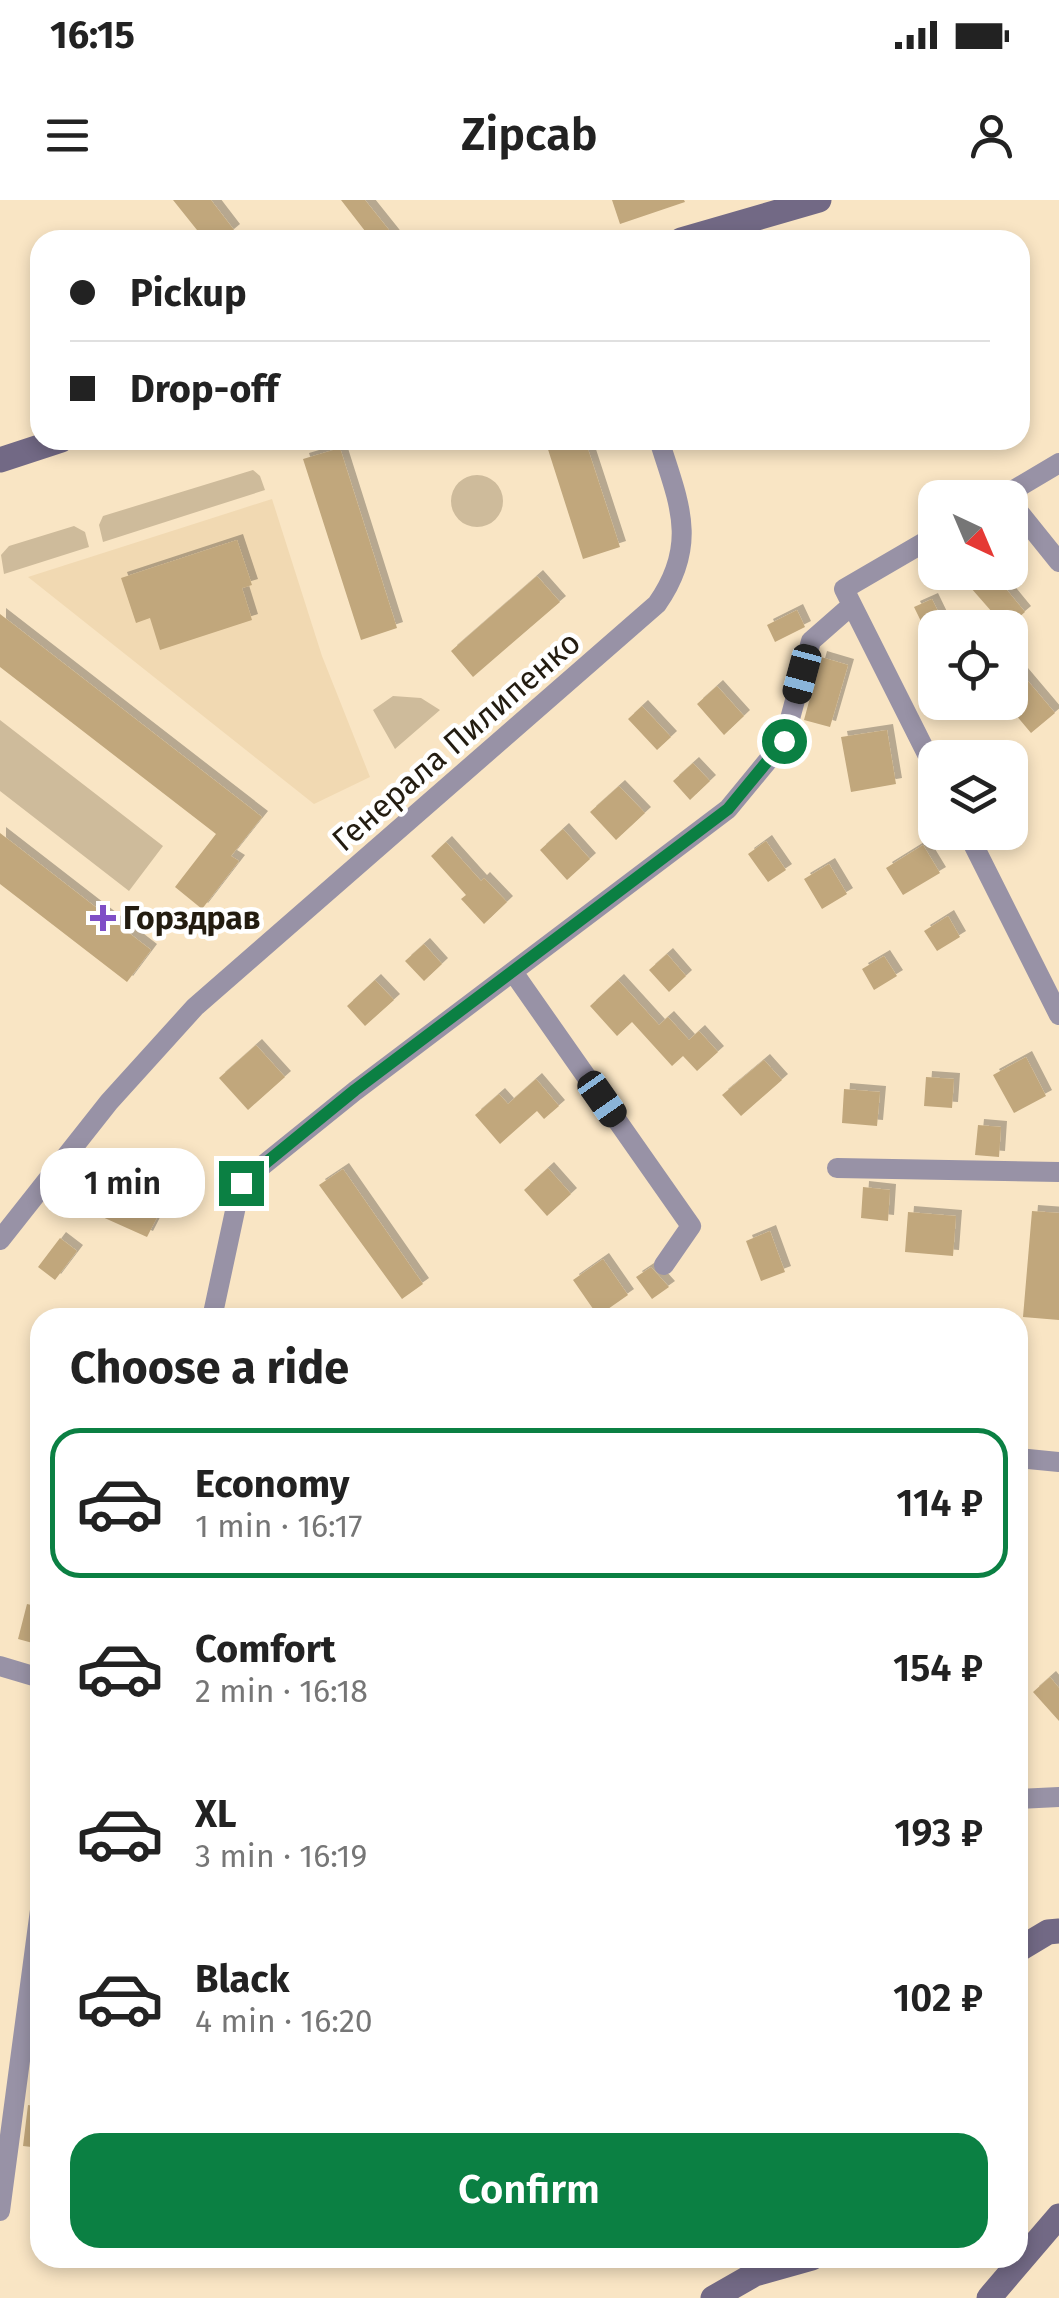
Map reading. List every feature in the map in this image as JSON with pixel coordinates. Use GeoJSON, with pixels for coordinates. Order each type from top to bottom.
{"type":"FeatureCollection","features":[{"type":"Feature","properties":{"kind":"street"},"geometry":{"type":"LineString","coordinates":[[706,230],[765,207],[818,200]]}},
{"type":"Feature","properties":{"kind":"street"},"geometry":{"type":"LineString","coordinates":[[0,460],[30,450]]}},
{"type":"Feature","properties":{"kind":"street","name":"Генерала Пилипенко"},"geometry":{"type":"LineString","coordinates":[[0,1240],[108,1102],[164,1038],[233,972],[658,604],[677,570],[683,541],[681,511],[662,450]]}},
{"type":"Feature","properties":{"kind":"street"},"geometry":{"type":"LineString","coordinates":[[1028,483],[1059,463]]}},
{"type":"Feature","properties":{"kind":"street"},"geometry":{"type":"LineString","coordinates":[[1028,525],[1059,562]]}},
{"type":"Feature","properties":{"kind":"street"},"geometry":{"type":"LineString","coordinates":[[918,546],[844,589],[920,740]]}},
{"type":"Feature","properties":{"kind":"street"},"geometry":{"type":"LineString","coordinates":[[214,1308],[241,1183],[355,1090],[728,809],[784,741],[811,641],[852,605]]}},
{"type":"Feature","properties":{"kind":"street"},"geometry":{"type":"LineString","coordinates":[[975,850],[1059,1015]]}},
{"type":"Feature","properties":{"kind":"street"},"geometry":{"type":"LineString","coordinates":[[513,972],[691,1226],[664,1265]]}},
{"type":"Feature","properties":{"kind":"street"},"geometry":{"type":"LineString","coordinates":[[837,1168],[1059,1172]]}},
{"type":"Feature","properties":{"kind":"street"},"geometry":{"type":"LineString","coordinates":[[1028,1459],[1059,1462]]}},
{"type":"Feature","properties":{"kind":"street"},"geometry":{"type":"LineString","coordinates":[[0,1666],[30,1675]]}},
{"type":"Feature","properties":{"kind":"street"},"geometry":{"type":"LineString","coordinates":[[1028,1799],[1059,1797]]}},
{"type":"Feature","properties":{"kind":"street"},"geometry":{"type":"LineString","coordinates":[[1028,1944],[1048,1932],[1059,1931]]}},
{"type":"Feature","properties":{"kind":"street"},"geometry":{"type":"LineString","coordinates":[[0,2212],[30,1986]]}},
{"type":"Feature","properties":{"kind":"street"},"geometry":{"type":"LineString","coordinates":[[1028,2252],[1059,2216]]}},
{"type":"Feature","properties":{"kind":"street"},"geometry":{"type":"LineString","coordinates":[[713,2298],[754,2274],[776,2268]]}},
{"type":"Feature","properties":{"kind":"street"},"geometry":{"type":"LineString","coordinates":[[989,2298],[1015,2268]]}},
{"type":"Feature","properties":{"kind":"shaded area"},"geometry":{"type":"Polygon","coordinates":[[[253,470],[265,490],[103,542],[99,525],[103,516],[253,470]]]}},
{"type":"Feature","properties":{"kind":"shaded area"},"geometry":{"type":"Polygon","coordinates":[[[477,475],[496,482],[503,501],[496,520],[477,527],[458,520],[451,501],[458,482],[477,475]]]}},
{"type":"Feature","properties":{"kind":"shaded area"},"geometry":{"type":"Polygon","coordinates":[[[272,499],[322,656],[370,777],[314,804],[28,577],[272,499]]]}},
{"type":"Feature","properties":{"kind":"shaded area"},"geometry":{"type":"Polygon","coordinates":[[[74,526],[85,532],[89,547],[4,574],[1,555],[9,546],[74,526]]]}},
{"type":"Feature","properties":{"kind":"shaded area"},"geometry":{"type":"Polygon","coordinates":[[[393,696],[421,698],[440,710],[395,749],[373,710],[393,696]]]}},
{"type":"Feature","properties":{"kind":"shaded area"},"geometry":{"type":"Polygon","coordinates":[[[0,720],[163,846],[129,891],[0,791],[0,720]]]}},
{"type":"Feature","properties":{"kind":"building"},"geometry":{"type":"Polygon","coordinates":[[[173,200],[211,200],[234,230],[197,230],[173,200]]]}},
{"type":"Feature","properties":{"kind":"building"},"geometry":{"type":"Polygon","coordinates":[[[341,200],[365,200],[389,230],[364,230],[341,200]]]}},
{"type":"Feature","properties":{"kind":"building"},"geometry":{"type":"Polygon","coordinates":[[[612,200],[684,200],[685,202],[620,224],[612,200]]]}},
{"type":"Feature","properties":{"kind":"building"},"geometry":{"type":"Polygon","coordinates":[[[341,450],[397,628],[361,640],[303,459],[341,450]]]}},
{"type":"Feature","properties":{"kind":"building"},"geometry":{"type":"Polygon","coordinates":[[[548,450],[588,450],[620,547],[583,559],[548,450]]]}},
{"type":"Feature","properties":{"kind":"building"},"geometry":{"type":"Polygon","coordinates":[[[237,540],[252,585],[242,588],[252,620],[160,650],[150,618],[136,623],[121,578],[237,540]]]}},
{"type":"Feature","properties":{"kind":"building"},"geometry":{"type":"Polygon","coordinates":[[[537,576],[560,602],[473,677],[451,651],[537,576]]]}},
{"type":"Feature","properties":{"kind":"building"},"geometry":{"type":"Polygon","coordinates":[[[973,590],[1007,590],[1023,610],[990,610],[973,590]]]}},
{"type":"Feature","properties":{"kind":"building"},"geometry":{"type":"Polygon","coordinates":[[[932,599],[937,610],[918,610],[918,615],[914,607],[932,599]]]}},
{"type":"Feature","properties":{"kind":"building"},"geometry":{"type":"Polygon","coordinates":[[[797,610],[805,627],[775,642],[767,625],[797,610]]]}},
{"type":"Feature","properties":{"kind":"building"},"geometry":{"type":"Polygon","coordinates":[[[0,614],[262,817],[231,856],[239,861],[202,909],[175,887],[216,834],[0,667],[0,614]]]}},
{"type":"Feature","properties":{"kind":"building"},"geometry":{"type":"Polygon","coordinates":[[[821,657],[848,665],[830,727],[804,720],[821,657]]]}},
{"type":"Feature","properties":{"kind":"building"},"geometry":{"type":"Polygon","coordinates":[[[1028,681],[1055,713],[1031,733],[1020,720],[1028,720],[1028,681]]]}},
{"type":"Feature","properties":{"kind":"building"},"geometry":{"type":"Polygon","coordinates":[[[717,686],[744,716],[724,735],[697,704],[717,686]]]}},
{"type":"Feature","properties":{"kind":"building"},"geometry":{"type":"Polygon","coordinates":[[[642,706],[671,737],[657,750],[628,719],[642,706]]]}},
{"type":"Feature","properties":{"kind":"building"},"geometry":{"type":"Polygon","coordinates":[[[887,730],[896,784],[851,792],[841,737],[887,730]]]}},
{"type":"Feature","properties":{"kind":"building"},"geometry":{"type":"Polygon","coordinates":[[[693,763],[710,781],[690,800],[673,781],[693,763]]]}},
{"type":"Feature","properties":{"kind":"building"},"geometry":{"type":"Polygon","coordinates":[[[619,786],[645,813],[616,840],[590,812],[619,786]]]}},
{"type":"Feature","properties":{"kind":"building"},"geometry":{"type":"Polygon","coordinates":[[[563,829],[590,859],[567,880],[540,850],[563,829]]]}},
{"type":"Feature","properties":{"kind":"building"},"geometry":{"type":"Polygon","coordinates":[[[0,833],[151,950],[127,982],[0,884],[0,833]]]}},
{"type":"Feature","properties":{"kind":"building"},"geometry":{"type":"Polygon","coordinates":[[[766,841],[786,870],[768,882],[748,854],[766,841]]]}},
{"type":"Feature","properties":{"kind":"building"},"geometry":{"type":"Polygon","coordinates":[[[446,842],[481,881],[484,878],[507,902],[484,924],[461,899],[466,895],[431,856],[446,842]]]}},
{"type":"Feature","properties":{"kind":"building"},"geometry":{"type":"Polygon","coordinates":[[[918,848],[926,850],[940,873],[903,895],[886,868],[918,848]]]}},
{"type":"Feature","properties":{"kind":"building"},"geometry":{"type":"Polygon","coordinates":[[[829,864],[847,894],[822,909],[804,879],[829,864]]]}},
{"type":"Feature","properties":{"kind":"building"},"geometry":{"type":"Polygon","coordinates":[[[948,916],[960,937],[937,951],[924,931],[948,916]]]}},
{"type":"Feature","properties":{"kind":"building"},"geometry":{"type":"Polygon","coordinates":[[[424,944],[442,964],[424,981],[405,961],[424,944]]]}},
{"type":"Feature","properties":{"kind":"building"},"geometry":{"type":"Polygon","coordinates":[[[667,954],[686,976],[669,992],[649,970],[667,954]]]}},
{"type":"Feature","properties":{"kind":"building"},"geometry":{"type":"Polygon","coordinates":[[[884,956],[897,976],[874,990],[862,969],[884,956]]]}},
{"type":"Feature","properties":{"kind":"building"},"geometry":{"type":"Polygon","coordinates":[[[375,980],[394,1000],[365,1026],[347,1006],[375,980]]]}},
{"type":"Feature","properties":{"kind":"building"},"geometry":{"type":"Polygon","coordinates":[[[618,980],[659,1025],[668,1017],[689,1040],[699,1031],[718,1052],[697,1071],[683,1056],[672,1066],[632,1022],[617,1036],[590,1006],[618,980]]]}},
{"type":"Feature","properties":{"kind":"building"},"geometry":{"type":"Polygon","coordinates":[[[256,1045],[285,1077],[248,1110],[219,1078],[256,1045]]]}},
{"type":"Feature","properties":{"kind":"building"},"geometry":{"type":"Polygon","coordinates":[[[1026,1057],[1046,1096],[1014,1113],[993,1075],[1026,1057]]]}},
{"type":"Feature","properties":{"kind":"building"},"geometry":{"type":"Polygon","coordinates":[[[764,1060],[782,1080],[741,1116],[722,1095],[764,1060]]]}},
{"type":"Feature","properties":{"kind":"building"},"geometry":{"type":"Polygon","coordinates":[[[926,1077],[954,1079],[952,1108],[924,1106],[926,1077]]]}},
{"type":"Feature","properties":{"kind":"building"},"geometry":{"type":"Polygon","coordinates":[[[536,1079],[559,1106],[544,1119],[537,1111],[500,1144],[475,1115],[499,1094],[508,1104],[536,1079]]]}},
{"type":"Feature","properties":{"kind":"building"},"geometry":{"type":"Polygon","coordinates":[[[844,1089],[880,1092],[877,1126],[842,1123],[844,1089]]]}},
{"type":"Feature","properties":{"kind":"building"},"geometry":{"type":"Polygon","coordinates":[[[978,1125],[1001,1127],[999,1157],[975,1155],[978,1125]]]}},
{"type":"Feature","properties":{"kind":"building"},"geometry":{"type":"Polygon","coordinates":[[[146,1168],[175,1182],[147,1237],[89,1211],[96,1197],[124,1212],[146,1168]]]}},
{"type":"Feature","properties":{"kind":"building"},"geometry":{"type":"Polygon","coordinates":[[[548,1168],[571,1194],[547,1216],[524,1190],[548,1168]]]}},
{"type":"Feature","properties":{"kind":"building"},"geometry":{"type":"Polygon","coordinates":[[[343,1169],[423,1284],[402,1299],[319,1185],[343,1169]]]}},
{"type":"Feature","properties":{"kind":"building"},"geometry":{"type":"Polygon","coordinates":[[[863,1187],[890,1190],[888,1221],[861,1218],[863,1187]]]}},
{"type":"Feature","properties":{"kind":"building"},"geometry":{"type":"Polygon","coordinates":[[[1032,1211],[1059,1213],[1059,1320],[1028,1317],[1028,1308],[1024,1308],[1032,1211]]]}},
{"type":"Feature","properties":{"kind":"building"},"geometry":{"type":"Polygon","coordinates":[[[908,1212],[956,1216],[953,1256],[905,1252],[908,1212]]]}},
{"type":"Feature","properties":{"kind":"building"},"geometry":{"type":"Polygon","coordinates":[[[770,1231],[785,1272],[761,1281],[746,1241],[770,1231]]]}},
{"type":"Feature","properties":{"kind":"building"},"geometry":{"type":"Polygon","coordinates":[[[60,1238],[77,1251],[55,1280],[38,1267],[60,1238]]]}},
{"type":"Feature","properties":{"kind":"building"},"geometry":{"type":"Polygon","coordinates":[[[603,1259],[628,1295],[609,1308],[592,1308],[573,1280],[603,1259]]]}},
{"type":"Feature","properties":{"kind":"building"},"geometry":{"type":"Polygon","coordinates":[[[651,1267],[669,1287],[652,1299],[636,1277],[651,1267]]]}},
{"type":"Feature","properties":{"kind":"building"},"geometry":{"type":"Polygon","coordinates":[[[27,1604],[30,1605],[30,1642],[18,1639],[27,1604]]]}},
{"type":"Feature","properties":{"kind":"building"},"geometry":{"type":"Polygon","coordinates":[[[1050,1677],[1059,1688],[1059,1721],[1033,1692],[1050,1677]]]}},
{"type":"Feature","properties":{"kind":"building"},"geometry":{"type":"Polygon","coordinates":[[[28,2105],[30,2147],[23,2146],[28,2105]]]}},
{"type":"Feature","properties":{"kind":"place","name":"Горздрав"},"geometry":{"type":"Point","coordinates":[103,918]}},
{"type":"Feature","properties":{"kind":"route"},"geometry":{"type":"LineString","coordinates":[[241,1183],[355,1090],[728,809],[784,741]]}}]}
